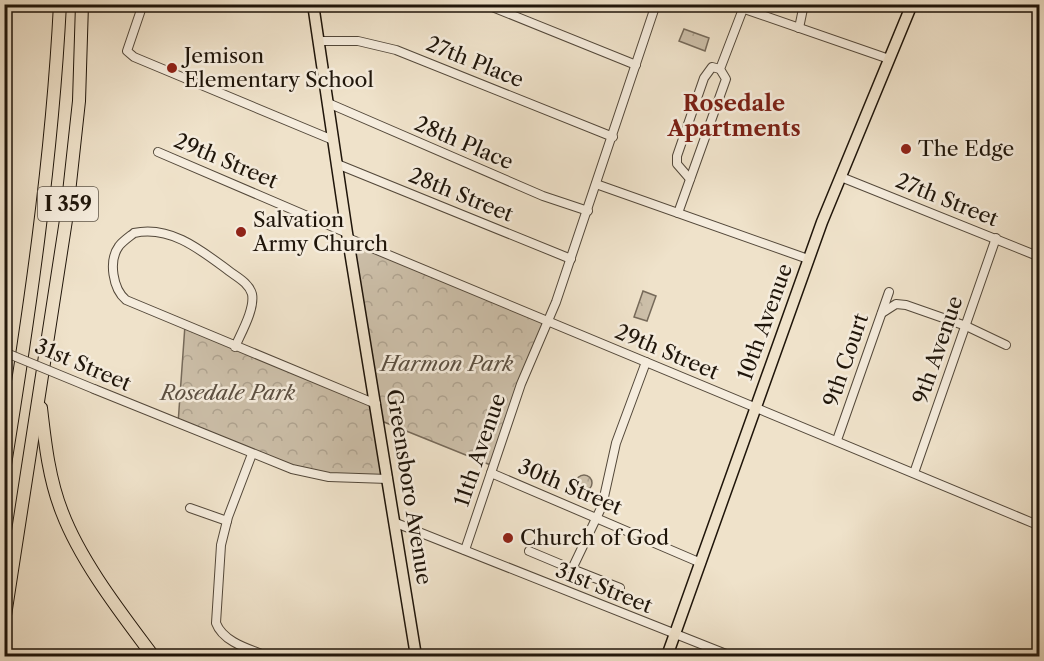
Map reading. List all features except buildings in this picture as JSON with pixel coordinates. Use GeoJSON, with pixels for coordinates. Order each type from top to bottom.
{"type":"FeatureCollection","features":[{"type":"Feature","properties":{"kind":"highway","name":"I 359"},"geometry":{"type":"LineString","coordinates":[[4,471],[46,195],[56,97],[60,4]]}},
{"type":"Feature","properties":{"kind":"highway","name":"I 359"},"geometry":{"type":"LineString","coordinates":[[4,622],[40,395],[73,161],[82,4]]}},
{"type":"Feature","properties":{"kind":"highway"},"geometry":{"type":"LineString","coordinates":[[4,420],[17,388]]}},
{"type":"Feature","properties":{"kind":"highway"},"geometry":{"type":"LineString","coordinates":[[40,395],[47,455],[62,512],[89,564],[153,657]]}},
{"type":"Feature","properties":{"kind":"main road","name":"Greensboro Avenue"},"geometry":{"type":"LineString","coordinates":[[313,4],[347,235],[396,523],[416,657]]}},
{"type":"Feature","properties":{"kind":"main road","name":"10th Avenue"},"geometry":{"type":"LineString","coordinates":[[668,657],[808,259],[912,4]]}},
{"type":"Feature","properties":{"kind":"street"},"geometry":{"type":"LineString","coordinates":[[143,4],[127,51],[134,57],[333,140]]}},
{"type":"Feature","properties":{"kind":"street"},"geometry":{"type":"LineString","coordinates":[[485,4],[636,65]]}},
{"type":"Feature","properties":{"kind":"street"},"geometry":{"type":"LineString","coordinates":[[588,211],[656,4]]}},
{"type":"Feature","properties":{"kind":"street"},"geometry":{"type":"LineString","coordinates":[[799,28],[804,4]]}},
{"type":"Feature","properties":{"kind":"street"},"geometry":{"type":"LineString","coordinates":[[730,5],[889,59]]}},
{"type":"Feature","properties":{"kind":"street"},"geometry":{"type":"LineString","coordinates":[[720,69],[743,9]]}},
{"type":"Feature","properties":{"kind":"street","name":"27th Place"},"geometry":{"type":"LineString","coordinates":[[318,41],[358,41],[396,50],[613,137]]}},
{"type":"Feature","properties":{"kind":"street"},"geometry":{"type":"LineString","coordinates":[[678,213],[726,79],[720,69],[712,67],[704,78],[677,156],[677,164],[690,179]]}},
{"type":"Feature","properties":{"kind":"street","name":"28th Place"},"geometry":{"type":"LineString","coordinates":[[328,103],[543,196],[588,211]]}},
{"type":"Feature","properties":{"kind":"street","name":"29th Street"},"geometry":{"type":"LineString","coordinates":[[158,152],[548,321],[1040,526]]}},
{"type":"Feature","properties":{"kind":"street","name":"28th Street"},"geometry":{"type":"LineString","coordinates":[[337,164],[571,259]]}},
{"type":"Feature","properties":{"kind":"street","name":"27th Street"},"geometry":{"type":"LineString","coordinates":[[841,177],[1040,256]]}},
{"type":"Feature","properties":{"kind":"street"},"geometry":{"type":"LineString","coordinates":[[596,184],[808,259]]}},
{"type":"Feature","properties":{"kind":"street","name":"11th Avenue"},"geometry":{"type":"LineString","coordinates":[[465,550],[521,384],[548,321],[588,211]]}},
{"type":"Feature","properties":{"kind":"street"},"geometry":{"type":"LineString","coordinates":[[235,347],[251,305],[252,295],[247,285],[200,249],[163,233],[134,233],[119,246],[113,264],[119,294],[135,304],[235,347],[376,404]]}},
{"type":"Feature","properties":{"kind":"street","name":"9th Avenue"},"geometry":{"type":"LineString","coordinates":[[914,473],[996,238]]}},
{"type":"Feature","properties":{"kind":"street","name":"9th Court"},"geometry":{"type":"LineString","coordinates":[[837,440],[889,292]]}},
{"type":"Feature","properties":{"kind":"street"},"geometry":{"type":"LineString","coordinates":[[880,315],[896,304],[906,305],[966,326],[1006,345]]}},
{"type":"Feature","properties":{"kind":"street","name":"31st Street"},"geometry":{"type":"LineString","coordinates":[[4,352],[292,469],[329,477],[388,479]]}},
{"type":"Feature","properties":{"kind":"street"},"geometry":{"type":"LineString","coordinates":[[573,569],[597,518],[608,483],[616,443],[646,362]]}},
{"type":"Feature","properties":{"kind":"street"},"geometry":{"type":"LineString","coordinates":[[252,454],[227,521],[221,545],[216,623],[220,633],[267,657]]}},
{"type":"Feature","properties":{"kind":"street","name":"30th Street"},"geometry":{"type":"LineString","coordinates":[[491,473],[701,563]]}},
{"type":"Feature","properties":{"kind":"street"},"geometry":{"type":"LineString","coordinates":[[190,508],[227,521]]}},
{"type":"Feature","properties":{"kind":"street","name":"31st Street"},"geometry":{"type":"LineString","coordinates":[[396,523],[731,657]]}},
{"type":"Feature","properties":{"kind":"street"},"geometry":{"type":"LineString","coordinates":[[529,551],[620,588]]}},
{"type":"Feature","properties":{"kind":"green space"},"geometry":{"type":"Polygon","coordinates":[[[684,29],[709,38],[705,51],[679,41],[684,29]]]}},
{"type":"Feature","properties":{"kind":"green space"},"geometry":{"type":"Polygon","coordinates":[[[348,238],[547,321],[493,466],[379,420],[388,479],[329,477],[292,469],[178,424],[185,325],[375,404],[348,238]]]}},
{"type":"Feature","properties":{"kind":"green space"},"geometry":{"type":"Polygon","coordinates":[[[643,291],[656,296],[647,321],[634,317],[643,291]]]}},
{"type":"Feature","properties":{"kind":"green space"},"geometry":{"type":"Polygon","coordinates":[[[584,475],[590,477],[592,483],[590,489],[584,491],[578,489],[576,483],[578,477],[584,475]]]}},
{"type":"Feature","properties":{"kind":"place","name":"Jemison Elementary School"},"geometry":{"type":"Point","coordinates":[172,68]}},
{"type":"Feature","properties":{"kind":"place","name":"The Edge"},"geometry":{"type":"Point","coordinates":[906,149]}},
{"type":"Feature","properties":{"kind":"place","name":"Salvation Army Church"},"geometry":{"type":"Point","coordinates":[241,232]}},
{"type":"Feature","properties":{"kind":"place","name":"Church of God"},"geometry":{"type":"Point","coordinates":[508,538]}},
{"type":"Feature","properties":{"kind":"district","name":"Rosedale Apartments"},"geometry":{"type":"Point","coordinates":[734,116]}},
{"type":"Feature","properties":{"kind":"park label","name":"Harmon Park"},"geometry":{"type":"Point","coordinates":[447,364]}},
{"type":"Feature","properties":{"kind":"park label","name":"Rosedale Park"},"geometry":{"type":"Point","coordinates":[228,393]}}]}
